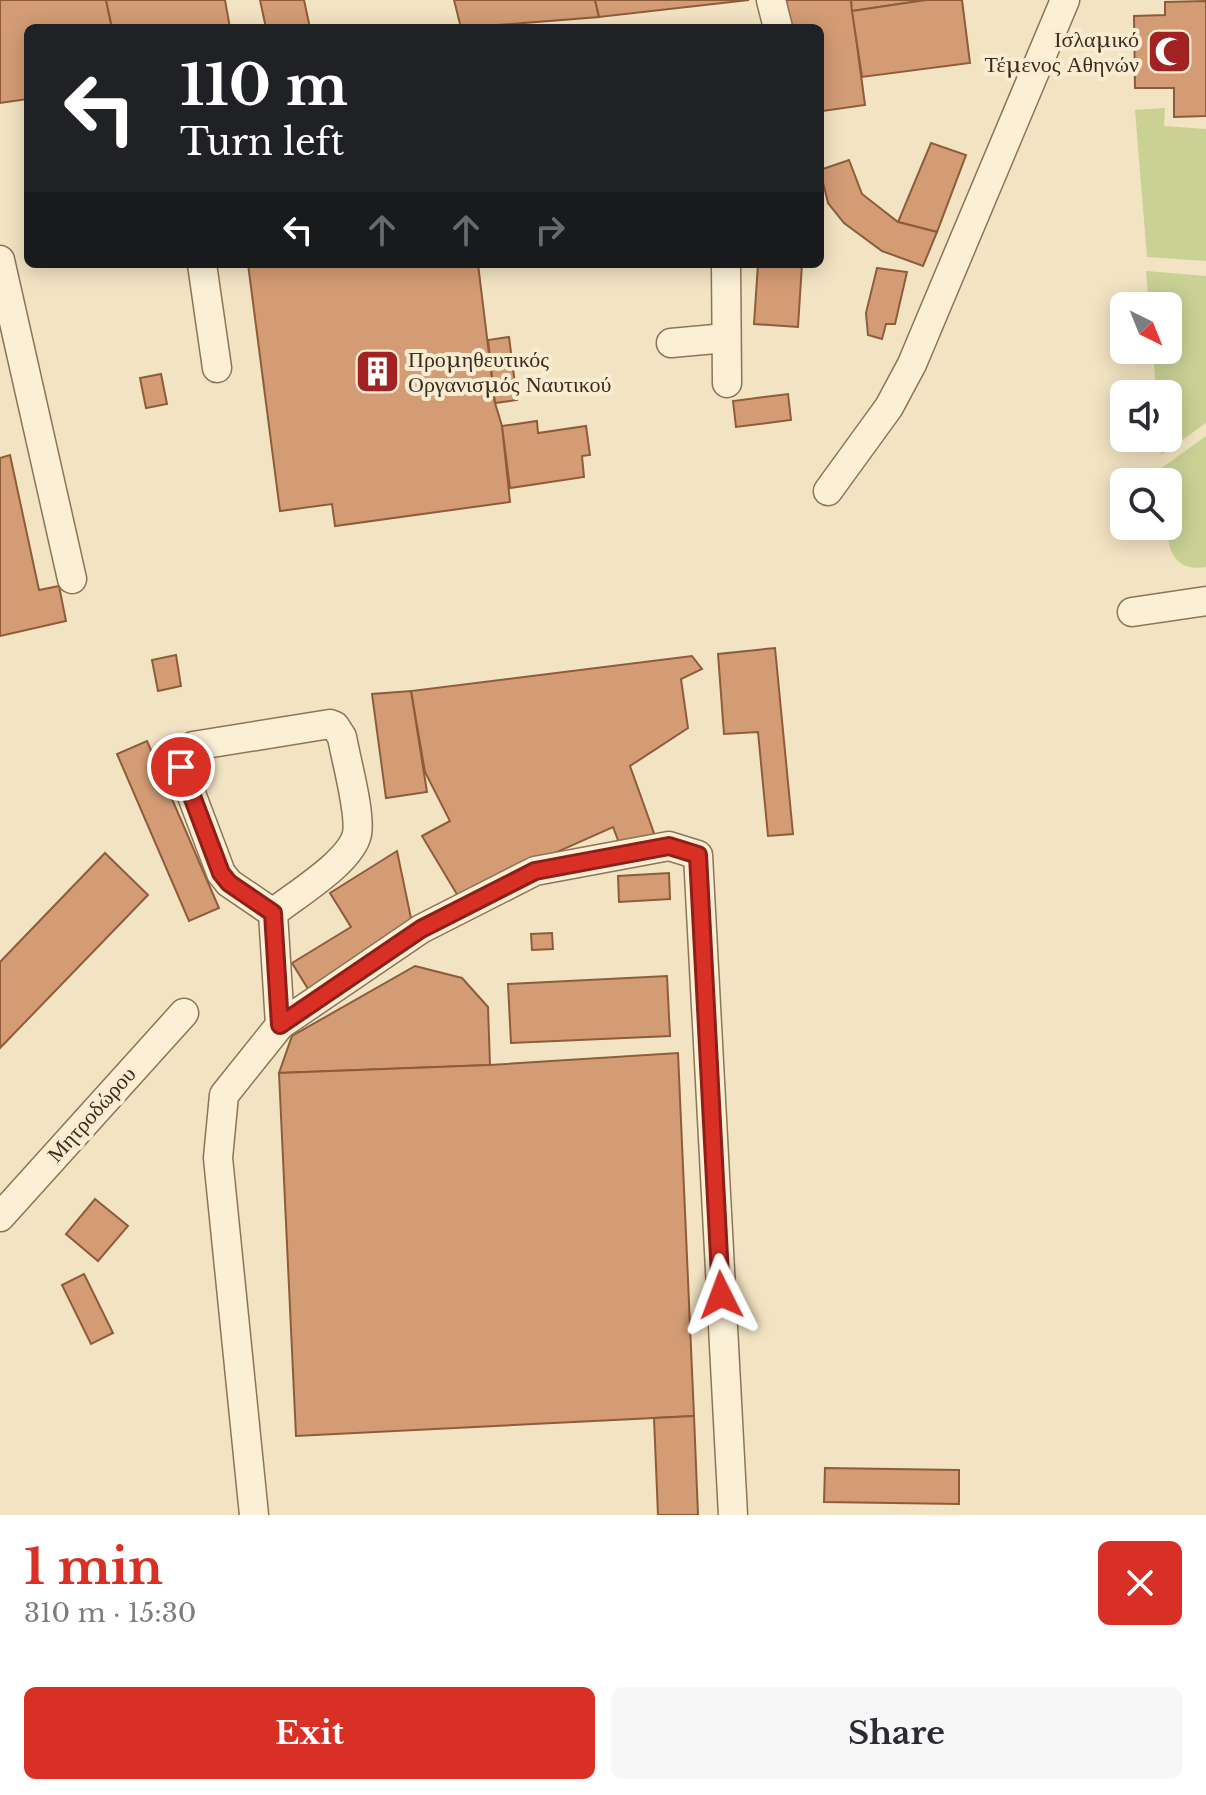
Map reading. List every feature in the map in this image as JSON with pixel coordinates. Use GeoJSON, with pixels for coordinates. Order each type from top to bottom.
{"type":"FeatureCollection","features":[{"type":"Feature","properties":{"kind":"street"},"geometry":{"type":"LineString","coordinates":[[771,0],[777,24]]}},
{"type":"Feature","properties":{"kind":"street"},"geometry":{"type":"LineString","coordinates":[[828,491],[889,407],[912,364],[1065,0]]}},
{"type":"Feature","properties":{"kind":"street"},"geometry":{"type":"LineString","coordinates":[[0,260],[72,579]]}},
{"type":"Feature","properties":{"kind":"street"},"geometry":{"type":"LineString","coordinates":[[203,268],[217,368]]}},
{"type":"Feature","properties":{"kind":"street"},"geometry":{"type":"LineString","coordinates":[[726,268],[727,383]]}},
{"type":"Feature","properties":{"kind":"street"},"geometry":{"type":"LineString","coordinates":[[671,343],[726,338]]}},
{"type":"Feature","properties":{"kind":"street"},"geometry":{"type":"LineString","coordinates":[[1132,612],[1206,601]]}},
{"type":"Feature","properties":{"kind":"street"},"geometry":{"type":"LineString","coordinates":[[330,724],[342,737],[357,820],[356,837],[343,858],[273,913],[229,883],[221,873],[181,767],[182,753],[193,746],[330,724]]}},
{"type":"Feature","properties":{"kind":"street"},"geometry":{"type":"LineString","coordinates":[[254,1515],[218,1158],[224,1095],[280,1025],[421,929],[535,871],[669,846],[698,855],[733,1515]]}},
{"type":"Feature","properties":{"kind":"street"},"geometry":{"type":"LineString","coordinates":[[273,913],[280,1025]]}},
{"type":"Feature","properties":{"kind":"street","name":"Μητροδώρου"},"geometry":{"type":"LineString","coordinates":[[0,1217],[184,1013]]}},
{"type":"Feature","properties":{"kind":"green space"},"geometry":{"type":"Polygon","coordinates":[[[1165,108],[1164,126],[1206,129],[1206,261],[1147,257],[1135,110],[1165,108]]]}},
{"type":"Feature","properties":{"kind":"green space"},"geometry":{"type":"Polygon","coordinates":[[[1146,271],[1206,276],[1206,423],[1182,440],[1182,380],[1155,380],[1154,364],[1182,364],[1182,292],[1148,292],[1146,271]]]}},
{"type":"Feature","properties":{"kind":"green space"},"geometry":{"type":"Polygon","coordinates":[[[1206,436],[1206,567],[1190,567],[1179,562],[1172,552],[1168,540],[1182,540],[1182,468],[1163,467],[1206,436]]]}},
{"type":"Feature","properties":{"kind":"building"},"geometry":{"type":"Polygon","coordinates":[[[0,0],[106,0],[111,24],[24,24],[24,100],[0,103],[0,0]]]}},
{"type":"Feature","properties":{"kind":"building"},"geometry":{"type":"Polygon","coordinates":[[[106,0],[225,0],[229,24],[111,24],[106,0]]]}},
{"type":"Feature","properties":{"kind":"building"},"geometry":{"type":"Polygon","coordinates":[[[260,0],[304,0],[309,24],[265,24],[260,0]]]}},
{"type":"Feature","properties":{"kind":"building"},"geometry":{"type":"Polygon","coordinates":[[[454,0],[595,0],[599,17],[511,24],[460,24],[454,0]]]}},
{"type":"Feature","properties":{"kind":"building"},"geometry":{"type":"Polygon","coordinates":[[[595,0],[749,0],[599,17],[595,0]]]}},
{"type":"Feature","properties":{"kind":"building"},"geometry":{"type":"Polygon","coordinates":[[[851,0],[865,105],[824,111],[824,24],[787,24],[777,1],[851,0]]]}},
{"type":"Feature","properties":{"kind":"building"},"geometry":{"type":"Polygon","coordinates":[[[851,0],[926,0],[852,11],[851,0]]]}},
{"type":"Feature","properties":{"kind":"building"},"geometry":{"type":"Polygon","coordinates":[[[926,0],[962,0],[970,63],[862,77],[852,11],[926,0]]]}},
{"type":"Feature","properties":{"kind":"building","name":"Ισλαμικό Τέμενος Αθηνών"},"geometry":{"type":"Polygon","coordinates":[[[1206,1],[1206,116],[1174,117],[1174,88],[1135,88],[1134,16],[1165,15],[1165,2],[1206,1]]]}},
{"type":"Feature","properties":{"kind":"building"},"geometry":{"type":"Polygon","coordinates":[[[931,143],[966,155],[937,232],[898,222],[931,143]]]}},
{"type":"Feature","properties":{"kind":"building"},"geometry":{"type":"Polygon","coordinates":[[[849,160],[862,194],[898,222],[937,232],[923,266],[882,251],[844,223],[828,203],[824,169],[849,160]]]}},
{"type":"Feature","properties":{"kind":"building","name":"Προμηθευτικός Οργανισμός Ναυτικού"},"geometry":{"type":"Polygon","coordinates":[[[249,268],[478,268],[510,502],[335,526],[332,504],[280,511],[249,268]]]}},
{"type":"Feature","properties":{"kind":"building"},"geometry":{"type":"Polygon","coordinates":[[[758,268],[802,268],[798,327],[754,324],[758,268]]]}},
{"type":"Feature","properties":{"kind":"building"},"geometry":{"type":"Polygon","coordinates":[[[877,268],[907,272],[895,324],[886,324],[882,339],[868,335],[866,313],[877,268]]]}},
{"type":"Feature","properties":{"kind":"building"},"geometry":{"type":"Polygon","coordinates":[[[509,337],[517,400],[495,403],[488,340],[509,337]]]}},
{"type":"Feature","properties":{"kind":"building"},"geometry":{"type":"Polygon","coordinates":[[[161,374],[167,404],[146,408],[140,378],[161,374]]]}},
{"type":"Feature","properties":{"kind":"building"},"geometry":{"type":"Polygon","coordinates":[[[788,394],[791,420],[736,427],[733,401],[788,394]]]}},
{"type":"Feature","properties":{"kind":"building"},"geometry":{"type":"Polygon","coordinates":[[[537,421],[538,433],[586,426],[590,455],[582,456],[584,477],[510,488],[502,426],[537,421]]]}},
{"type":"Feature","properties":{"kind":"building"},"geometry":{"type":"Polygon","coordinates":[[[10,455],[39,590],[59,586],[66,621],[0,636],[0,458],[10,455]]]}},
{"type":"Feature","properties":{"kind":"building"},"geometry":{"type":"Polygon","coordinates":[[[775,648],[793,834],[768,836],[758,732],[724,734],[718,654],[775,648]]]}},
{"type":"Feature","properties":{"kind":"building"},"geometry":{"type":"Polygon","coordinates":[[[176,655],[181,686],[158,691],[152,660],[176,655]]]}},
{"type":"Feature","properties":{"kind":"building"},"geometry":{"type":"Polygon","coordinates":[[[692,656],[702,669],[681,679],[688,728],[630,766],[655,836],[621,848],[613,827],[458,896],[422,836],[450,821],[425,772],[411,691],[692,656]]]}},
{"type":"Feature","properties":{"kind":"building"},"geometry":{"type":"Polygon","coordinates":[[[411,691],[427,792],[386,798],[372,694],[411,691]]]}},
{"type":"Feature","properties":{"kind":"building"},"geometry":{"type":"Polygon","coordinates":[[[147,741],[219,908],[189,921],[117,754],[147,741]]]}},
{"type":"Feature","properties":{"kind":"building"},"geometry":{"type":"Polygon","coordinates":[[[397,851],[413,928],[310,992],[292,963],[351,927],[330,893],[397,851]]]}},
{"type":"Feature","properties":{"kind":"building"},"geometry":{"type":"Polygon","coordinates":[[[105,853],[148,895],[0,1048],[0,962],[105,853]]]}},
{"type":"Feature","properties":{"kind":"building"},"geometry":{"type":"Polygon","coordinates":[[[669,873],[670,899],[619,902],[618,876],[669,873]]]}},
{"type":"Feature","properties":{"kind":"building"},"geometry":{"type":"Polygon","coordinates":[[[552,933],[553,949],[532,950],[531,934],[552,933]]]}},
{"type":"Feature","properties":{"kind":"building"},"geometry":{"type":"Polygon","coordinates":[[[415,966],[462,978],[488,1007],[490,1065],[279,1073],[292,1036],[415,966]]]}},
{"type":"Feature","properties":{"kind":"building"},"geometry":{"type":"Polygon","coordinates":[[[667,976],[670,1036],[511,1043],[508,984],[667,976]]]}},
{"type":"Feature","properties":{"kind":"building"},"geometry":{"type":"Polygon","coordinates":[[[678,1053],[694,1416],[296,1436],[279,1073],[490,1065],[678,1053]]]}},
{"type":"Feature","properties":{"kind":"building"},"geometry":{"type":"Polygon","coordinates":[[[95,1199],[128,1226],[98,1261],[66,1234],[95,1199]]]}},
{"type":"Feature","properties":{"kind":"building"},"geometry":{"type":"Polygon","coordinates":[[[84,1274],[113,1333],[91,1344],[62,1285],[84,1274]]]}},
{"type":"Feature","properties":{"kind":"building"},"geometry":{"type":"Polygon","coordinates":[[[694,1416],[698,1515],[658,1515],[654,1418],[694,1416]]]}},
{"type":"Feature","properties":{"kind":"building"},"geometry":{"type":"Polygon","coordinates":[[[825,1468],[959,1470],[959,1504],[824,1502],[825,1468]]]}},
{"type":"Feature","properties":{"kind":"place","name":"Ισλαμικό Τέμενος Αθηνών"},"geometry":{"type":"Point","coordinates":[1170,52]}},
{"type":"Feature","properties":{"kind":"place","name":"Προμηθευτικός Οργανισμός Ναυτικού"},"geometry":{"type":"Point","coordinates":[377,372]}},
{"type":"Feature","properties":{"kind":"route"},"geometry":{"type":"LineString","coordinates":[[181,767],[221,873],[229,883],[273,913],[280,1025],[421,929],[535,871],[669,846],[698,855],[721,1295]]}}]}
